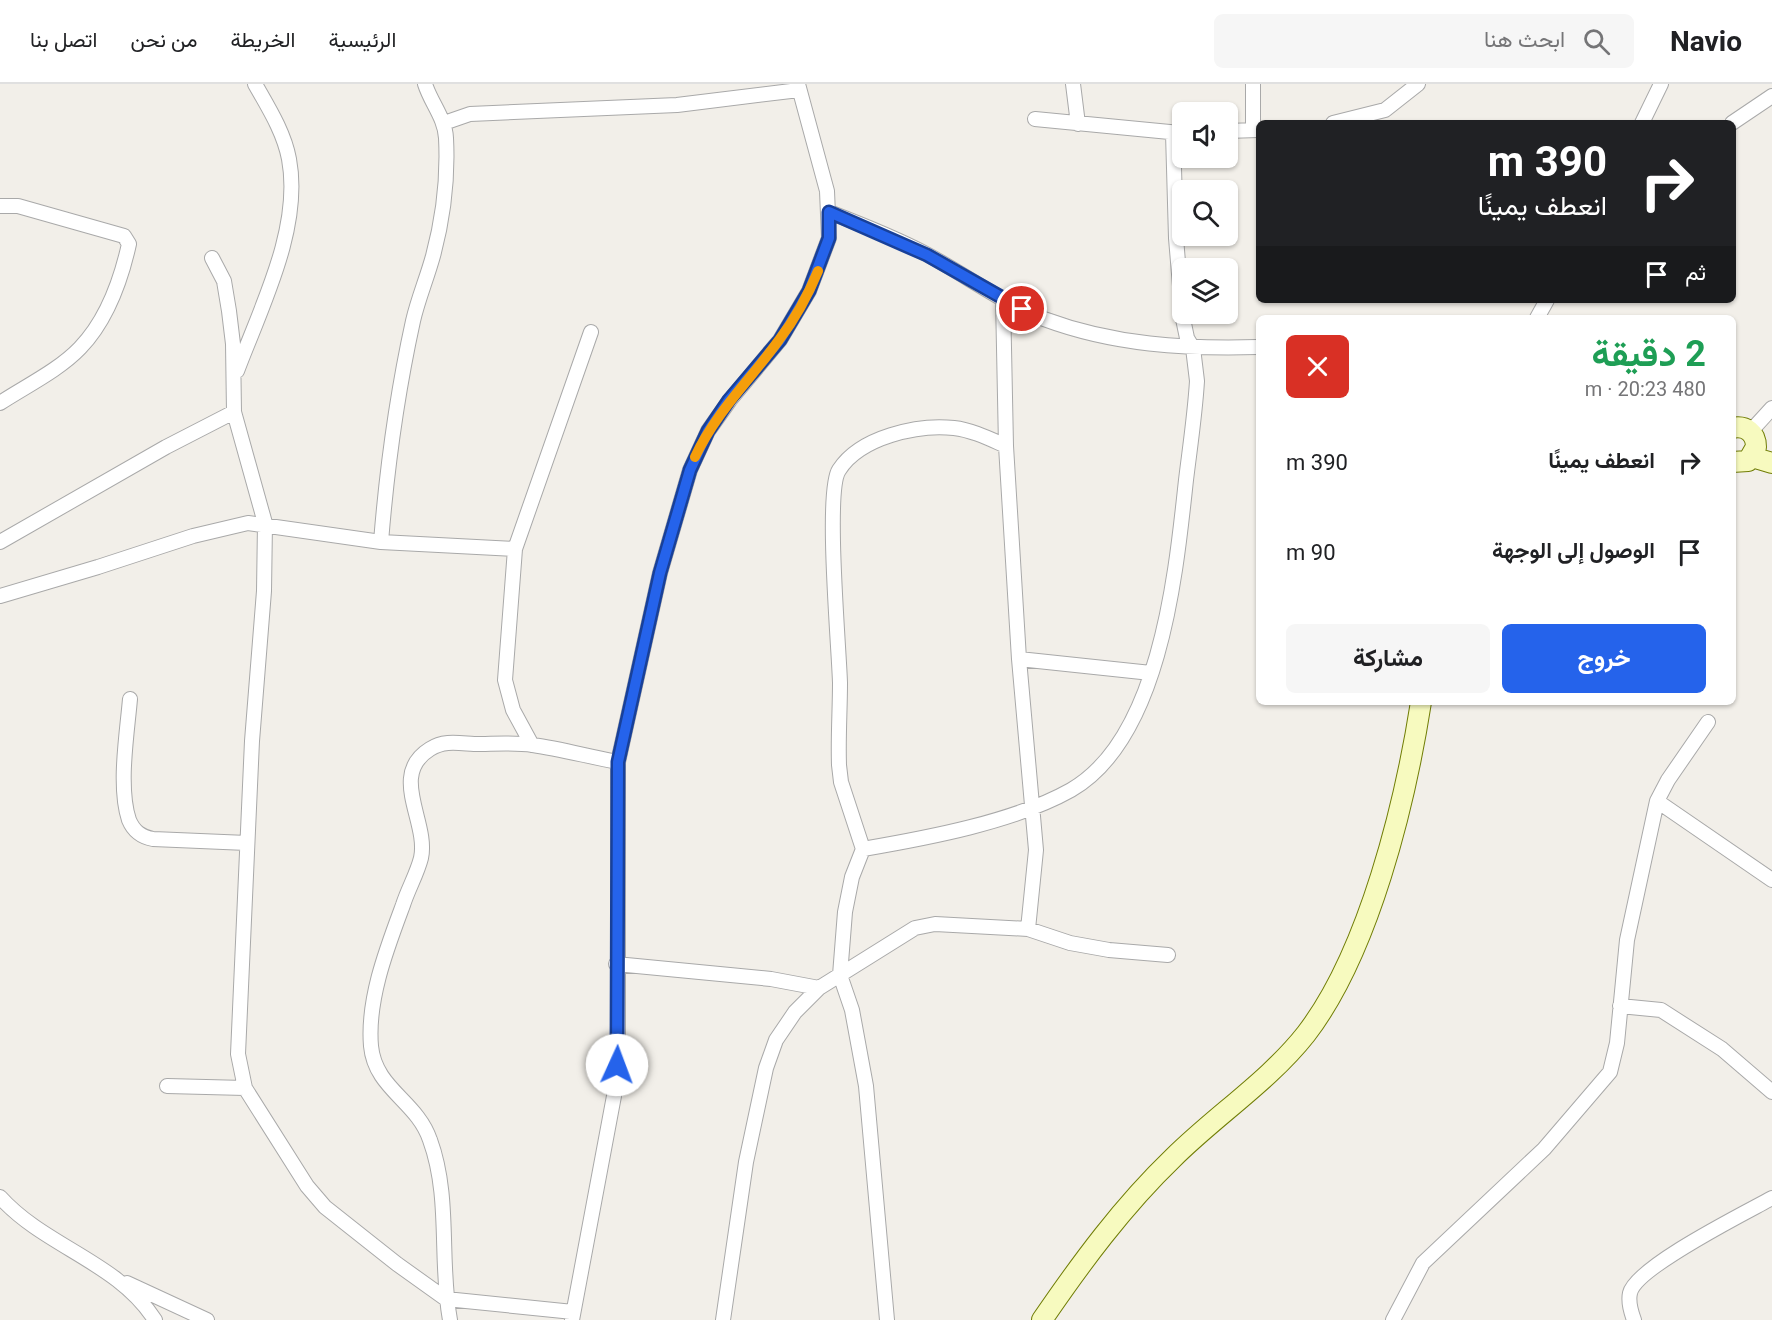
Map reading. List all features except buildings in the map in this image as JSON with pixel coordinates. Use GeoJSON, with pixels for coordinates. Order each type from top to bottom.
{"type":"FeatureCollection","features":[{"type":"Feature","properties":{"kind":"street"},"geometry":{"type":"LineString","coordinates":[[234,378],[278,258],[290,217],[292,182],[289,157],[279,130],[255,84]]}},
{"type":"Feature","properties":{"kind":"street"},"geometry":{"type":"LineString","coordinates":[[381,542],[397,400],[416,305],[433,256],[443,201],[446,138],[444,123],[430,99],[425,84]]}},
{"type":"Feature","properties":{"kind":"street"},"geometry":{"type":"LineString","coordinates":[[1073,84],[1078,124]]}},
{"type":"Feature","properties":{"kind":"street"},"geometry":{"type":"LineString","coordinates":[[1238,131],[1256,130],[1253,84]]}},
{"type":"Feature","properties":{"kind":"street"},"geometry":{"type":"LineString","coordinates":[[1345,120],[1384,110],[1418,84]]}},
{"type":"Feature","properties":{"kind":"street"},"geometry":{"type":"LineString","coordinates":[[1643,120],[1661,84]]}},
{"type":"Feature","properties":{"kind":"street"},"geometry":{"type":"LineString","coordinates":[[212,258],[224,280],[233,344],[234,412],[265,524],[264,591],[256,663],[238,1054],[245,1088],[307,1186],[326,1207],[397,1264],[446,1299],[572,1316],[615,1096],[618,1042],[616,964],[618,762],[660,573],[690,470],[708,431],[729,400],[780,340],[809,291],[829,238],[827,191],[798,87],[677,105],[470,114],[444,123]]}},
{"type":"Feature","properties":{"kind":"street"},"geometry":{"type":"LineString","coordinates":[[1736,120],[1772,96]]}},
{"type":"Feature","properties":{"kind":"street"},"geometry":{"type":"LineString","coordinates":[[1035,119],[1172,132]]}},
{"type":"Feature","properties":{"kind":"street"},"geometry":{"type":"LineString","coordinates":[[1177,168],[1178,258]]}},
{"type":"Feature","properties":{"kind":"street"},"geometry":{"type":"LineString","coordinates":[[0,206],[18,206],[124,236],[129,244],[113,294],[102,318],[80,348],[0,403]]}},
{"type":"Feature","properties":{"kind":"street"},"geometry":{"type":"LineString","coordinates":[[829,212],[927,255],[1003,299],[1042,318],[1089,333],[1122,341],[1193,348],[1256,347]]}},
{"type":"Feature","properties":{"kind":"street"},"geometry":{"type":"LineString","coordinates":[[1003,299],[1006,446],[1030,809],[1036,849],[1028,929]]}},
{"type":"Feature","properties":{"kind":"street"},"geometry":{"type":"LineString","coordinates":[[862,849],[902,842],[1030,809],[1073,789],[1090,776],[1118,746],[1151,673],[1175,584],[1196,404],[1193,348],[1187,338],[1184,324]]}},
{"type":"Feature","properties":{"kind":"street"},"geometry":{"type":"LineString","coordinates":[[532,745],[513,710],[504,680],[515,549],[591,332]]}},
{"type":"Feature","properties":{"kind":"street"},"geometry":{"type":"LineString","coordinates":[[1736,462],[1742,463],[1752,457],[1756,447],[1752,434],[1772,408]]}},
{"type":"Feature","properties":{"kind":"street"},"geometry":{"type":"LineString","coordinates":[[0,542],[166,447],[234,412]]}},
{"type":"Feature","properties":{"kind":"street"},"geometry":{"type":"LineString","coordinates":[[886,1320],[866,1086],[852,1010],[840,975],[845,912],[852,877],[862,849],[841,782],[839,765],[838,624],[832,522],[833,491],[838,471],[852,456],[872,443],[928,428],[955,428],[1006,446]]}},
{"type":"Feature","properties":{"kind":"street"},"geometry":{"type":"LineString","coordinates":[[1752,457],[1772,463]]}},
{"type":"Feature","properties":{"kind":"street"},"geometry":{"type":"LineString","coordinates":[[0,596],[232,526],[265,524],[381,542],[515,549]]}},
{"type":"Feature","properties":{"kind":"street"},"geometry":{"type":"LineString","coordinates":[[1019,659],[1151,673]]}},
{"type":"Feature","properties":{"kind":"street"},"geometry":{"type":"LineString","coordinates":[[130,699],[125,793],[129,820],[135,829],[142,836],[153,839],[247,843]]}},
{"type":"Feature","properties":{"kind":"street"},"geometry":{"type":"LineString","coordinates":[[1042,1320],[1074,1272],[1147,1184],[1305,1035],[1336,989],[1360,934],[1391,841],[1420,705]]}},
{"type":"Feature","properties":{"kind":"street"},"geometry":{"type":"LineString","coordinates":[[1393,1320],[1423,1263],[1545,1149],[1606,1080],[1614,1063],[1627,940],[1657,801],[1668,780],[1708,722]]}},
{"type":"Feature","properties":{"kind":"street"},"geometry":{"type":"LineString","coordinates":[[450,1320],[446,1299],[439,1178],[431,1141],[416,1112],[391,1089],[375,1066],[371,1044],[375,1000],[385,956],[421,859],[422,831],[411,803],[410,779],[416,764],[427,750],[441,743],[532,745],[618,762]]}},
{"type":"Feature","properties":{"kind":"street"},"geometry":{"type":"LineString","coordinates":[[1657,801],[1772,880]]}},
{"type":"Feature","properties":{"kind":"street"},"geometry":{"type":"LineString","coordinates":[[723,1320],[746,1162],[766,1068],[776,1040],[795,1012],[819,988],[915,928],[935,924],[1028,929],[1070,943],[1108,950],[1168,955]]}},
{"type":"Feature","properties":{"kind":"street"},"geometry":{"type":"LineString","coordinates":[[616,964],[771,979],[819,988]]}},
{"type":"Feature","properties":{"kind":"street"},"geometry":{"type":"LineString","coordinates":[[1620,1006],[1661,1010],[1722,1050],[1772,1092]]}},
{"type":"Feature","properties":{"kind":"street"},"geometry":{"type":"LineString","coordinates":[[167,1086],[245,1088]]}},
{"type":"Feature","properties":{"kind":"street"},"geometry":{"type":"LineString","coordinates":[[0,1197],[61,1244],[122,1281],[169,1300],[207,1320]]}},
{"type":"Feature","properties":{"kind":"street"},"geometry":{"type":"LineString","coordinates":[[1635,1320],[1630,1308],[1630,1293],[1636,1281],[1663,1260],[1772,1198]]}},
{"type":"Feature","properties":{"kind":"street"},"geometry":{"type":"LineString","coordinates":[[122,1281],[155,1320]]}},
{"type":"Feature","properties":{"kind":"slow traffic"},"geometry":{"type":"LineString","coordinates":[[695,457],[708,431],[729,400],[780,340],[818,271]]}},
{"type":"Feature","properties":{"kind":"route"},"geometry":{"type":"LineString","coordinates":[[617,1065],[618,762],[660,573],[690,470],[708,431],[729,400],[780,340],[809,291],[829,238],[829,212],[872,228],[927,255],[1022,309]]}}]}
